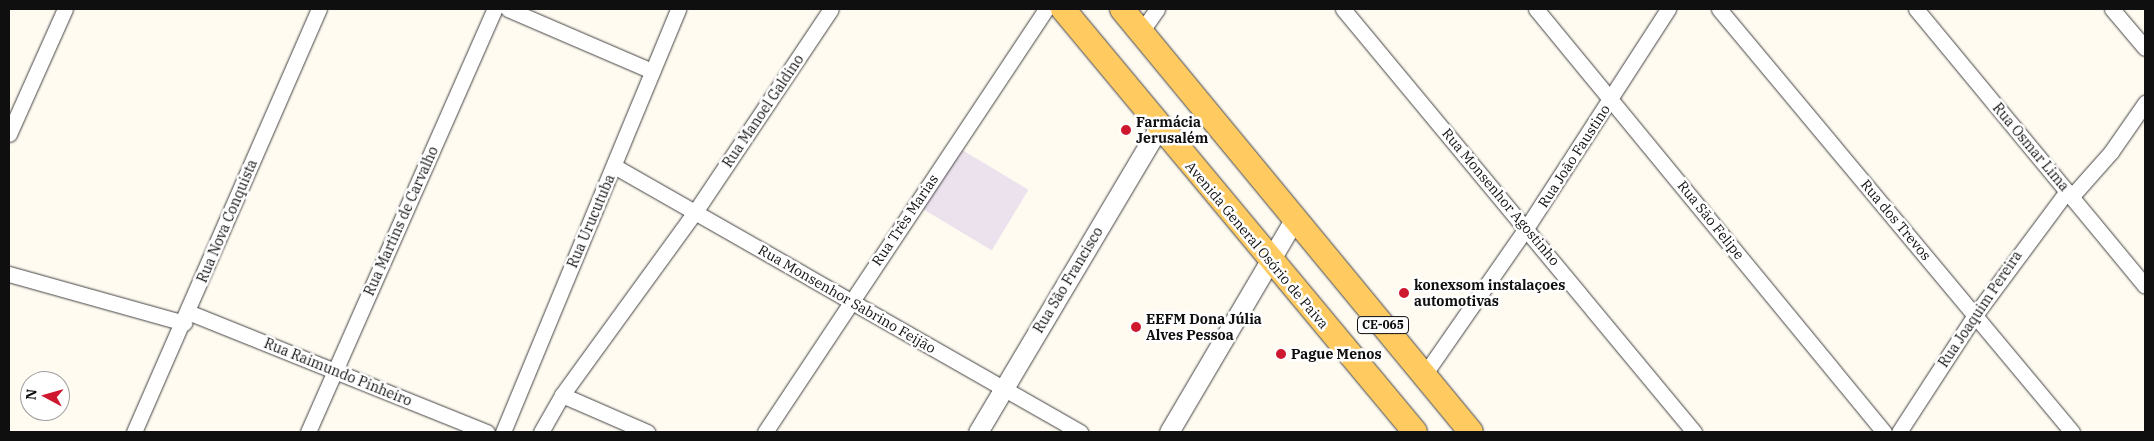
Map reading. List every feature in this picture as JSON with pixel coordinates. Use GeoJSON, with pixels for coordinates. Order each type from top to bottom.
{"type":"FeatureCollection","features":[{"type":"Feature","properties":{"kind":"main road","name":"Avenida General Osório de Paiva"},"geometry":{"type":"LineString","coordinates":[[1063,9],[1158,129],[1415,432]]}},
{"type":"Feature","properties":{"kind":"main road","name":"CE-065"},"geometry":{"type":"LineString","coordinates":[[1122,9],[1472,432]]}},
{"type":"Feature","properties":{"kind":"street"},"geometry":{"type":"LineString","coordinates":[[9,134],[65,9]]}},
{"type":"Feature","properties":{"kind":"street","name":"Rua Nova Conquista"},"geometry":{"type":"LineString","coordinates":[[134,432],[186,317],[319,9]]}},
{"type":"Feature","properties":{"kind":"street","name":"Rua Martins de Carvalho"},"geometry":{"type":"LineString","coordinates":[[308,432],[494,9]]}},
{"type":"Feature","properties":{"kind":"street"},"geometry":{"type":"LineString","coordinates":[[508,9],[652,71]]}},
{"type":"Feature","properties":{"kind":"street","name":"Rua Urucutuba"},"geometry":{"type":"LineString","coordinates":[[503,432],[678,9]]}},
{"type":"Feature","properties":{"kind":"street","name":"Rua Manoel Galdino"},"geometry":{"type":"LineString","coordinates":[[541,432],[562,395],[695,212],[831,9]]}},
{"type":"Feature","properties":{"kind":"street","name":"Rua Três Marias"},"geometry":{"type":"LineString","coordinates":[[765,432],[850,301],[1046,9]]}},
{"type":"Feature","properties":{"kind":"street"},"geometry":{"type":"LineString","coordinates":[[1141,32],[1157,9]]}},
{"type":"Feature","properties":{"kind":"street","name":"Rua Monsenhor Agostinho"},"geometry":{"type":"LineString","coordinates":[[1343,9],[1527,227],[1694,432]]}},
{"type":"Feature","properties":{"kind":"street","name":"Rua São Felipe"},"geometry":{"type":"LineString","coordinates":[[1536,9],[1612,99],[1884,432]]}},
{"type":"Feature","properties":{"kind":"street","name":"Rua João Faustino"},"geometry":{"type":"LineString","coordinates":[[1424,375],[1527,227],[1612,99],[1668,9]]}},
{"type":"Feature","properties":{"kind":"street","name":"Rua dos Trevos"},"geometry":{"type":"LineString","coordinates":[[1719,9],[2072,432]]}},
{"type":"Feature","properties":{"kind":"street","name":"Rua Osmar Lima"},"geometry":{"type":"LineString","coordinates":[[1916,9],[2145,286]]}},
{"type":"Feature","properties":{"kind":"street"},"geometry":{"type":"LineString","coordinates":[[2112,9],[2145,48]]}},
{"type":"Feature","properties":{"kind":"street","name":"Rua Joaquim Pereira"},"geometry":{"type":"LineString","coordinates":[[1899,432],[1975,315],[2069,193],[2111,152],[2145,103]]}},
{"type":"Feature","properties":{"kind":"street","name":"Rua São Francisco"},"geometry":{"type":"LineString","coordinates":[[978,432],[1158,129]]}},
{"type":"Feature","properties":{"kind":"street","name":"Rua Monsenhor Sabrino Feijão"},"geometry":{"type":"LineString","coordinates":[[614,166],[1080,432]]}},
{"type":"Feature","properties":{"kind":"street"},"geometry":{"type":"LineString","coordinates":[[1169,432],[1295,218]]}},
{"type":"Feature","properties":{"kind":"street","name":"Rua Raimundo Pinheiro"},"geometry":{"type":"LineString","coordinates":[[9,274],[186,317],[335,371],[487,432]]}},
{"type":"Feature","properties":{"kind":"street"},"geometry":{"type":"LineString","coordinates":[[562,395],[648,432]]}},
{"type":"Feature","properties":{"kind":"shaded area"},"geometry":{"type":"Polygon","coordinates":[[[959,148],[1028,190],[992,251],[922,209],[959,148]]]}},
{"type":"Feature","properties":{"kind":"place","name":"Farmácia Jerusalém"},"geometry":{"type":"Point","coordinates":[1126,130]}},
{"type":"Feature","properties":{"kind":"place","name":"konexsom instalaçoes automotivas"},"geometry":{"type":"Point","coordinates":[1404,293]}},
{"type":"Feature","properties":{"kind":"place","name":"EEFM Dona Júlia Alves Pessoa"},"geometry":{"type":"Point","coordinates":[1136,327]}},
{"type":"Feature","properties":{"kind":"place","name":"Pague Menos"},"geometry":{"type":"Point","coordinates":[1281,354]}}]}
